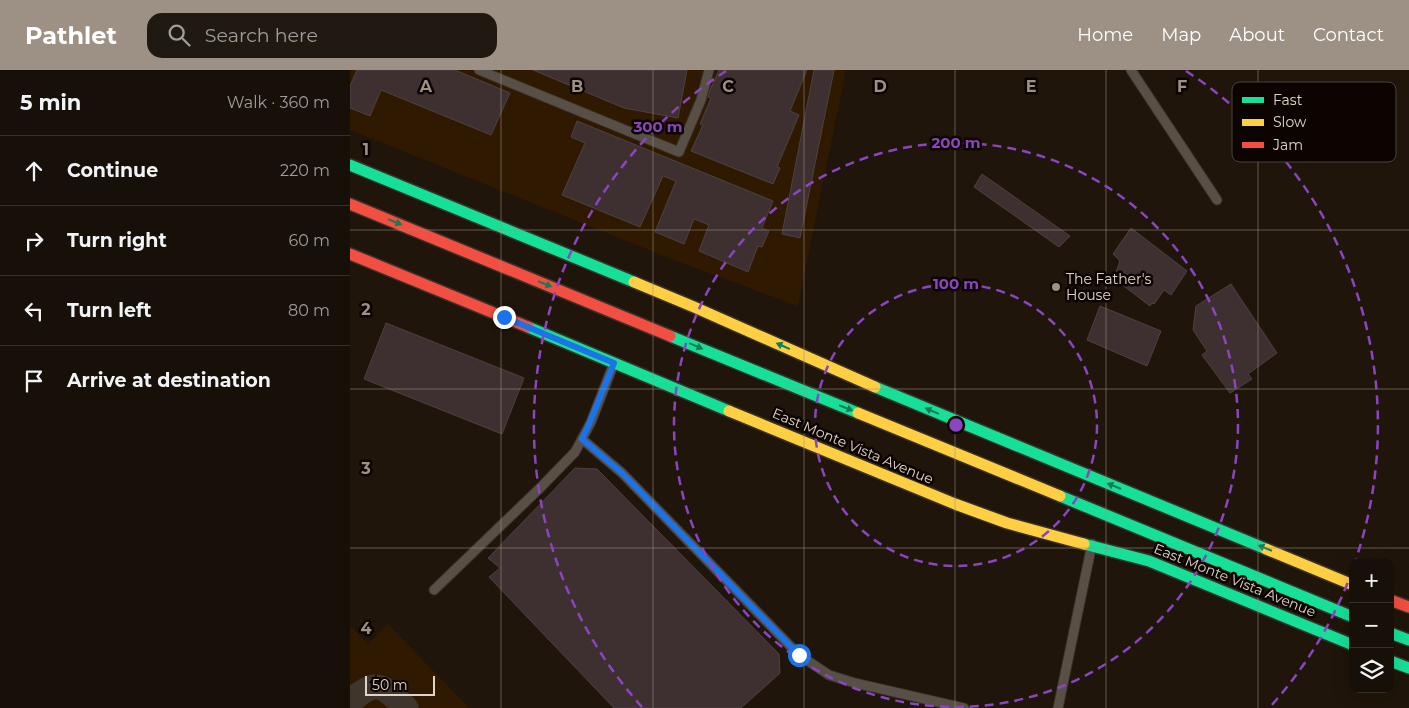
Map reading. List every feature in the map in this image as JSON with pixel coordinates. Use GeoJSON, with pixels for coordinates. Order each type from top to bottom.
{"type":"FeatureCollection","features":[{"type":"Feature","properties":{"kind":"main road"},"geometry":{"type":"LineString","coordinates":[[350,165],[694,307],[855,379],[1349,582]]}},
{"type":"Feature","properties":{"kind":"main road"},"geometry":{"type":"LineString","coordinates":[[350,204],[1349,615]]}},
{"type":"Feature","properties":{"kind":"main road","name":"East Monte Vista Avenue"},"geometry":{"type":"LineString","coordinates":[[350,254],[955,504],[1007,523],[1092,544],[1149,561],[1349,643]]}},
{"type":"Feature","properties":{"kind":"main road"},"geometry":{"type":"LineString","coordinates":[[1310,567],[1349,575]]}},
{"type":"Feature","properties":{"kind":"main road"},"geometry":{"type":"LineString","coordinates":[[1394,590],[1409,595]]}},
{"type":"Feature","properties":{"kind":"main road"},"geometry":{"type":"LineString","coordinates":[[1394,601],[1409,607]]}},
{"type":"Feature","properties":{"kind":"main road"},"geometry":{"type":"LineString","coordinates":[[1394,634],[1409,640]]}},
{"type":"Feature","properties":{"kind":"main road"},"geometry":{"type":"LineString","coordinates":[[1394,662],[1409,668]]}},
{"type":"Feature","properties":{"kind":"street"},"geometry":{"type":"LineString","coordinates":[[479,70],[679,152],[701,100],[709,70]]}},
{"type":"Feature","properties":{"kind":"street"},"geometry":{"type":"LineString","coordinates":[[1131,70],[1217,200]]}},
{"type":"Feature","properties":{"kind":"street"},"geometry":{"type":"LineString","coordinates":[[434,590],[575,452],[590,422],[614,363]]}},
{"type":"Feature","properties":{"kind":"street"},"geometry":{"type":"LineString","coordinates":[[582,439],[622,473],[799,655],[829,675],[854,683],[964,708]]}},
{"type":"Feature","properties":{"kind":"street"},"geometry":{"type":"LineString","coordinates":[[1058,708],[1092,544]]}},
{"type":"Feature","properties":{"kind":"shaded area"},"geometry":{"type":"Polygon","coordinates":[[[350,70],[846,70],[798,306],[674,260],[350,130],[350,70]]]}},
{"type":"Feature","properties":{"kind":"shaded area"},"geometry":{"type":"Polygon","coordinates":[[[388,624],[469,708],[350,708],[350,626],[368,644],[388,624]]]}},
{"type":"Feature","properties":{"kind":"building"},"geometry":{"type":"Polygon","coordinates":[[[357,70],[455,70],[510,93],[491,135],[381,90],[370,116],[350,108],[350,86],[357,70]]]}},
{"type":"Feature","properties":{"kind":"building"},"geometry":{"type":"Polygon","coordinates":[[[533,70],[687,70],[678,118],[624,108],[533,70]]]}},
{"type":"Feature","properties":{"kind":"building"},"geometry":{"type":"Polygon","coordinates":[[[719,70],[807,70],[790,111],[799,115],[777,167],[780,168],[773,184],[691,151],[703,125],[700,124],[711,98],[708,97],[710,90],[719,70]]]}},
{"type":"Feature","properties":{"kind":"building"},"geometry":{"type":"Polygon","coordinates":[[[814,70],[834,70],[800,238],[782,234],[814,70]]]}},
{"type":"Feature","properties":{"kind":"building"},"geometry":{"type":"Polygon","coordinates":[[[577,121],[773,201],[762,228],[769,231],[762,247],[758,246],[748,272],[699,251],[709,225],[694,219],[684,244],[655,232],[676,181],[663,176],[640,227],[562,195],[585,143],[571,137],[577,121]]]}},
{"type":"Feature","properties":{"kind":"building"},"geometry":{"type":"Polygon","coordinates":[[[982,174],[1070,236],[1059,247],[974,187],[982,174]]]}},
{"type":"Feature","properties":{"kind":"building"},"geometry":{"type":"Polygon","coordinates":[[[1131,228],[1187,271],[1171,295],[1164,290],[1154,304],[1152,303],[1150,306],[1116,280],[1116,272],[1120,261],[1113,254],[1131,228]]]}},
{"type":"Feature","properties":{"kind":"building"},"geometry":{"type":"Polygon","coordinates":[[[1231,284],[1277,353],[1248,374],[1252,379],[1230,393],[1202,355],[1207,351],[1193,330],[1196,306],[1231,284]]]}},
{"type":"Feature","properties":{"kind":"building"},"geometry":{"type":"Polygon","coordinates":[[[1100,306],[1161,331],[1147,366],[1087,340],[1100,306]]]}},
{"type":"Feature","properties":{"kind":"building"},"geometry":{"type":"Polygon","coordinates":[[[386,323],[524,378],[502,434],[364,379],[386,323]]]}},
{"type":"Feature","properties":{"kind":"building"},"geometry":{"type":"Polygon","coordinates":[[[575,468],[597,469],[779,654],[780,673],[741,708],[614,708],[489,577],[500,568],[488,558],[575,468]]]}},
{"type":"Feature","properties":{"kind":"taxiway"},"geometry":{"type":"LineString","coordinates":[[350,702],[366,690],[379,687],[391,694],[406,708]]}},
{"type":"Feature","properties":{"kind":"traffic: fast"},"geometry":{"type":"LineString","coordinates":[[350,165],[634,282]]}},
{"type":"Feature","properties":{"kind":"traffic: fast"},"geometry":{"type":"LineString","coordinates":[[528,327],[729,411]]}},
{"type":"Feature","properties":{"kind":"traffic: fast"},"geometry":{"type":"LineString","coordinates":[[670,336],[858,413]]}},
{"type":"Feature","properties":{"kind":"traffic: fast"},"geometry":{"type":"LineString","coordinates":[[875,387],[1266,549]]}},
{"type":"Feature","properties":{"kind":"traffic: fast"},"geometry":{"type":"LineString","coordinates":[[1060,496],[1349,615]]}},
{"type":"Feature","properties":{"kind":"traffic: fast"},"geometry":{"type":"LineString","coordinates":[[1084,544],[1149,561],[1349,643]]}},
{"type":"Feature","properties":{"kind":"traffic: fast"},"geometry":{"type":"LineString","coordinates":[[1394,634],[1409,640]]}},
{"type":"Feature","properties":{"kind":"traffic: fast"},"geometry":{"type":"LineString","coordinates":[[1394,662],[1409,668]]}},
{"type":"Feature","properties":{"kind":"traffic: slow"},"geometry":{"type":"LineString","coordinates":[[634,282],[875,387]]}},
{"type":"Feature","properties":{"kind":"traffic: slow"},"geometry":{"type":"LineString","coordinates":[[729,411],[955,504],[1007,523],[1084,544]]}},
{"type":"Feature","properties":{"kind":"traffic: slow"},"geometry":{"type":"LineString","coordinates":[[858,413],[1060,496]]}},
{"type":"Feature","properties":{"kind":"traffic: slow"},"geometry":{"type":"LineString","coordinates":[[1266,549],[1349,583]]}},
{"type":"Feature","properties":{"kind":"traffic: jam"},"geometry":{"type":"LineString","coordinates":[[350,204],[670,336]]}},
{"type":"Feature","properties":{"kind":"traffic: jam"},"geometry":{"type":"LineString","coordinates":[[350,254],[528,327]]}},
{"type":"Feature","properties":{"kind":"traffic: jam"},"geometry":{"type":"LineString","coordinates":[[1394,601],[1409,607]]}},
{"type":"Feature","properties":{"kind":"place","name":"The Father's House"},"geometry":{"type":"Point","coordinates":[1056,287]}},
{"type":"Feature","properties":{"kind":"route"},"geometry":{"type":"LineString","coordinates":[[504,317],[614,363],[582,439],[622,473],[799,655]]}}]}
